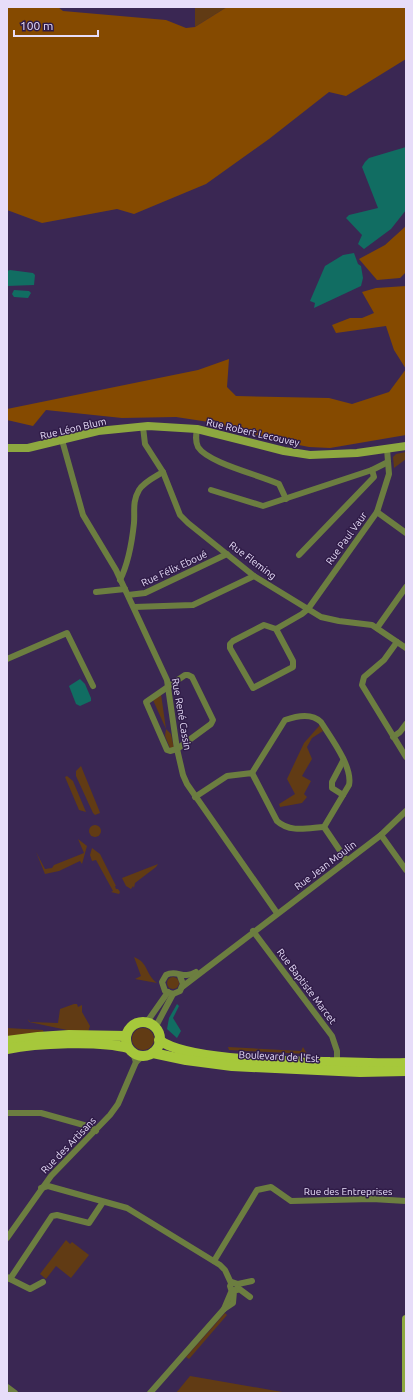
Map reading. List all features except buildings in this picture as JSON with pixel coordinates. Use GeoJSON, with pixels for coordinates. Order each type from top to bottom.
{"type":"FeatureCollection","features":[{"type":"Feature","properties":{"kind":"main road"},"geometry":{"type":"LineString","coordinates":[[142,1023],[151,1025],[155,1028],[159,1040],[156,1049],[139,1054],[126,1036],[132,1027],[142,1023]]}},
{"type":"Feature","properties":{"kind":"main road"},"geometry":{"type":"LineString","coordinates":[[7,1041],[69,1035],[126,1036]]}},
{"type":"Feature","properties":{"kind":"main road","name":"Boulevard de l'Est"},"geometry":{"type":"LineString","coordinates":[[159,1040],[168,1046],[209,1054],[271,1060],[406,1063]]}},
{"type":"Feature","properties":{"kind":"main road","name":"Boulevard de l'Est"},"geometry":{"type":"LineString","coordinates":[[7,1049],[58,1044],[92,1044],[139,1054],[232,1066],[360,1072],[406,1071]]}},
{"type":"Feature","properties":{"kind":"street","name":"Rue Robert Lecouvey"},"geometry":{"type":"LineString","coordinates":[[143,426],[197,429],[284,451],[310,455],[338,455],[406,446]]}},
{"type":"Feature","properties":{"kind":"street","name":"Rue Léon Blum"},"geometry":{"type":"LineString","coordinates":[[7,448],[28,448],[98,431],[143,426]]}},
{"type":"Feature","properties":{"kind":"street","name":"Rue Fleming"},"geometry":{"type":"LineString","coordinates":[[143,426],[146,444],[163,472],[180,515],[254,576],[308,609],[328,619],[369,624],[406,648]]}},
{"type":"Feature","properties":{"kind":"street"},"geometry":{"type":"LineString","coordinates":[[197,429],[196,437],[198,446],[207,455],[222,463],[279,484],[286,499]]}},
{"type":"Feature","properties":{"kind":"street","name":"Rue René Cassin"},"geometry":{"type":"LineString","coordinates":[[62,440],[82,515],[127,592],[161,665],[168,687],[183,775],[195,797],[276,913]]}},
{"type":"Feature","properties":{"kind":"street","name":"Rue Paul Vaur"},"geometry":{"type":"LineString","coordinates":[[308,609],[377,512],[389,474],[386,449]]}},
{"type":"Feature","properties":{"kind":"street"},"geometry":{"type":"LineString","coordinates":[[211,490],[263,506],[372,470],[388,462]]}},
{"type":"Feature","properties":{"kind":"street"},"geometry":{"type":"LineString","coordinates":[[299,555],[374,477],[372,470]]}},
{"type":"Feature","properties":{"kind":"street"},"geometry":{"type":"LineString","coordinates":[[120,580],[127,567],[134,521],[133,508],[135,498],[139,489],[147,481],[163,472]]}},
{"type":"Feature","properties":{"kind":"street"},"geometry":{"type":"LineString","coordinates":[[377,512],[406,533]]}},
{"type":"Feature","properties":{"kind":"street","name":"Rue Félix Eboué"},"geometry":{"type":"LineString","coordinates":[[96,592],[127,592],[140,594],[227,554]]}},
{"type":"Feature","properties":{"kind":"street"},"geometry":{"type":"LineString","coordinates":[[134,607],[193,605],[254,576]]}},
{"type":"Feature","properties":{"kind":"street"},"geometry":{"type":"LineString","coordinates":[[377,628],[406,587]]}},
{"type":"Feature","properties":{"kind":"street"},"geometry":{"type":"LineString","coordinates":[[140,594],[144,606]]}},
{"type":"Feature","properties":{"kind":"street"},"geometry":{"type":"LineString","coordinates":[[276,629],[308,609]]}},
{"type":"Feature","properties":{"kind":"street"},"geometry":{"type":"LineString","coordinates":[[264,624],[276,629],[293,661],[293,667],[253,688],[230,648],[230,644],[232,641],[264,624]]}},
{"type":"Feature","properties":{"kind":"street"},"geometry":{"type":"LineString","coordinates":[[7,659],[67,633],[93,686]]}},
{"type":"Feature","properties":{"kind":"street"},"geometry":{"type":"LineString","coordinates":[[397,642],[384,660],[364,676],[362,682],[364,689],[406,757]]}},
{"type":"Feature","properties":{"kind":"street"},"geometry":{"type":"LineString","coordinates":[[188,674],[192,677],[213,716],[211,724],[172,752],[167,750],[146,702],[168,687],[184,675],[188,674]]}},
{"type":"Feature","properties":{"kind":"street"},"geometry":{"type":"LineString","coordinates":[[252,773],[285,720],[307,716],[318,718],[322,722],[344,761],[350,780],[324,827]]}},
{"type":"Feature","properties":{"kind":"street"},"geometry":{"type":"LineString","coordinates":[[393,737],[400,732],[406,724]]}},
{"type":"Feature","properties":{"kind":"street"},"geometry":{"type":"LineString","coordinates":[[343,795],[332,788],[332,782],[344,761]]}},
{"type":"Feature","properties":{"kind":"street"},"geometry":{"type":"LineString","coordinates":[[195,797],[228,776],[252,773]]}},
{"type":"Feature","properties":{"kind":"street"},"geometry":{"type":"LineString","coordinates":[[252,773],[277,821],[294,829],[324,827]]}},
{"type":"Feature","properties":{"kind":"street","name":"Rue Jean Moulin"},"geometry":{"type":"LineString","coordinates":[[142,1023],[149,1019],[170,993],[178,992],[182,987],[255,933],[276,913],[381,835],[406,811]]}},
{"type":"Feature","properties":{"kind":"street"},"geometry":{"type":"LineString","coordinates":[[324,827],[347,861]]}},
{"type":"Feature","properties":{"kind":"street"},"geometry":{"type":"LineString","coordinates":[[381,835],[406,870]]}},
{"type":"Feature","properties":{"kind":"street","name":"Rue Jean Moulin"},"geometry":{"type":"LineString","coordinates":[[170,993],[162,985],[164,977],[172,973],[180,976],[191,975],[245,935],[255,933]]}},
{"type":"Feature","properties":{"kind":"street","name":"Rue Baptiste Marcet"},"geometry":{"type":"LineString","coordinates":[[255,933],[332,1036],[338,1051],[337,1062]]}},
{"type":"Feature","properties":{"kind":"street"},"geometry":{"type":"LineString","coordinates":[[180,976],[183,981],[182,987]]}},
{"type":"Feature","properties":{"kind":"street","name":"Rue Jean Moulin"},"geometry":{"type":"LineString","coordinates":[[155,1028],[170,993]]}},
{"type":"Feature","properties":{"kind":"street","name":"Rue des Artisans"},"geometry":{"type":"LineString","coordinates":[[7,1238],[41,1188],[96,1131],[118,1104],[139,1054]]}},
{"type":"Feature","properties":{"kind":"street"},"geometry":{"type":"LineString","coordinates":[[7,1113],[41,1113],[91,1127],[96,1131]]}},
{"type":"Feature","properties":{"kind":"street"},"geometry":{"type":"LineString","coordinates":[[41,1188],[48,1186],[127,1208],[214,1261],[225,1270],[235,1287],[250,1297]]}},
{"type":"Feature","properties":{"kind":"street","name":"Rue des Entreprises"},"geometry":{"type":"LineString","coordinates":[[214,1261],[258,1190],[271,1187],[291,1201],[372,1199],[406,1201]]}},
{"type":"Feature","properties":{"kind":"street"},"geometry":{"type":"LineString","coordinates":[[43,1282],[30,1289],[8,1278],[52,1216],[57,1215],[89,1223],[103,1202]]}},
{"type":"Feature","properties":{"kind":"street"},"geometry":{"type":"LineString","coordinates":[[235,1287],[252,1281]]}},
{"type":"Feature","properties":{"kind":"street"},"geometry":{"type":"LineString","coordinates":[[150,1393],[224,1309],[233,1303],[235,1287]]}},
{"type":"Feature","properties":{"kind":"street"},"geometry":{"type":"LineString","coordinates":[[406,1319],[406,1393]]}},
{"type":"Feature","properties":{"kind":"street"},"geometry":{"type":"LineString","coordinates":[[7,1386],[15,1393]]}},
{"type":"Feature","properties":{"kind":"shaded area"},"geometry":{"type":"Polygon","coordinates":[[[7,7],[58,7],[63,11],[166,20],[186,28],[195,27],[227,7],[406,7],[406,59],[346,96],[329,92],[269,139],[206,184],[134,214],[117,209],[42,223],[7,210],[7,7]]]}},
{"type":"Feature","properties":{"kind":"shaded area"},"geometry":{"type":"Polygon","coordinates":[[[195,7],[227,7],[195,27],[195,7]]]}},
{"type":"Feature","properties":{"kind":"shaded area"},"geometry":{"type":"Polygon","coordinates":[[[406,147],[406,210],[391,229],[364,249],[358,244],[362,235],[346,218],[349,215],[378,208],[362,167],[369,158],[406,147]]]}},
{"type":"Feature","properties":{"kind":"shaded area"},"geometry":{"type":"Polygon","coordinates":[[[406,226],[406,272],[400,278],[377,280],[359,259],[385,245],[406,226]]]}},
{"type":"Feature","properties":{"kind":"shaded area"},"geometry":{"type":"Polygon","coordinates":[[[354,253],[358,264],[361,266],[363,278],[361,286],[314,308],[315,303],[310,301],[325,266],[343,255],[354,253]]]}},
{"type":"Feature","properties":{"kind":"shaded area"},"geometry":{"type":"Polygon","coordinates":[[[10,270],[33,273],[35,275],[34,285],[7,286],[7,271],[10,270]]]}},
{"type":"Feature","properties":{"kind":"shaded area"},"geometry":{"type":"Polygon","coordinates":[[[406,286],[406,369],[394,350],[386,326],[336,333],[332,325],[350,318],[362,318],[374,313],[362,292],[376,288],[406,286]]]}},
{"type":"Feature","properties":{"kind":"shaded area"},"geometry":{"type":"Polygon","coordinates":[[[14,290],[29,291],[31,293],[28,298],[14,297],[12,294],[14,290]]]}},
{"type":"Feature","properties":{"kind":"shaded area"},"geometry":{"type":"Polygon","coordinates":[[[229,359],[227,387],[236,396],[329,398],[352,404],[389,392],[406,369],[406,435],[330,448],[309,447],[274,440],[209,422],[176,417],[122,418],[46,410],[33,426],[7,420],[7,409],[198,370],[229,359]]]}},
{"type":"Feature","properties":{"kind":"shaded area"},"geometry":{"type":"Polygon","coordinates":[[[406,452],[406,459],[394,468],[393,457],[396,454],[406,452]]]}},
{"type":"Feature","properties":{"kind":"shaded area"},"geometry":{"type":"Polygon","coordinates":[[[80,679],[85,684],[91,701],[80,706],[76,704],[69,686],[80,679]]]}},
{"type":"Feature","properties":{"kind":"shaded area"},"geometry":{"type":"Polygon","coordinates":[[[161,694],[166,729],[153,700],[161,694]]]}},
{"type":"Feature","properties":{"kind":"shaded area"},"geometry":{"type":"Polygon","coordinates":[[[320,725],[323,731],[312,738],[307,747],[312,759],[302,776],[311,781],[304,794],[307,797],[302,803],[280,807],[279,804],[295,794],[287,779],[304,743],[320,725]]]}},
{"type":"Feature","properties":{"kind":"shaded area"},"geometry":{"type":"Polygon","coordinates":[[[166,729],[171,734],[174,748],[170,748],[165,736],[166,729]]]}},
{"type":"Feature","properties":{"kind":"shaded area"},"geometry":{"type":"Polygon","coordinates":[[[81,766],[100,813],[95,815],[76,776],[76,771],[81,766]]]}},
{"type":"Feature","properties":{"kind":"shaded area"},"geometry":{"type":"Polygon","coordinates":[[[67,776],[73,781],[86,812],[79,810],[65,777],[67,776]]]}},
{"type":"Feature","properties":{"kind":"shaded area"},"geometry":{"type":"Polygon","coordinates":[[[95,825],[99,827],[101,831],[99,835],[95,837],[91,835],[89,831],[91,827],[95,825]]]}},
{"type":"Feature","properties":{"kind":"shaded area"},"geometry":{"type":"Polygon","coordinates":[[[78,839],[87,846],[82,864],[80,861],[59,871],[45,874],[36,852],[45,869],[52,868],[54,865],[84,853],[78,839]]]}},
{"type":"Feature","properties":{"kind":"shaded area"},"geometry":{"type":"Polygon","coordinates":[[[92,848],[100,854],[116,886],[116,889],[120,892],[119,894],[111,892],[113,891],[96,860],[92,861],[90,855],[92,848]]]}},
{"type":"Feature","properties":{"kind":"shaded area"},"geometry":{"type":"Polygon","coordinates":[[[158,864],[135,883],[134,888],[133,886],[131,889],[126,886],[122,878],[158,864]]]}},
{"type":"Feature","properties":{"kind":"shaded area"},"geometry":{"type":"Polygon","coordinates":[[[134,957],[139,959],[145,965],[150,976],[157,983],[135,979],[141,976],[134,957]]]}},
{"type":"Feature","properties":{"kind":"shaded area"},"geometry":{"type":"Polygon","coordinates":[[[171,977],[175,977],[179,983],[175,989],[171,989],[167,985],[167,981],[171,977]]]}},
{"type":"Feature","properties":{"kind":"shaded area"},"geometry":{"type":"Polygon","coordinates":[[[77,1004],[78,1007],[82,1005],[82,1012],[90,1026],[88,1032],[67,1030],[29,1022],[28,1019],[30,1022],[58,1023],[60,1009],[77,1004]]]}},
{"type":"Feature","properties":{"kind":"shaded area"},"geometry":{"type":"Polygon","coordinates":[[[177,1004],[179,1006],[173,1018],[181,1031],[177,1038],[167,1029],[169,1018],[177,1004]]]}},
{"type":"Feature","properties":{"kind":"shaded area"},"geometry":{"type":"Polygon","coordinates":[[[7,1028],[43,1030],[44,1033],[7,1037],[7,1028]]]}},
{"type":"Feature","properties":{"kind":"shaded area"},"geometry":{"type":"Polygon","coordinates":[[[139,1028],[147,1028],[154,1035],[154,1043],[147,1050],[139,1050],[132,1043],[132,1035],[139,1028]]]}},
{"type":"Feature","properties":{"kind":"shaded area"},"geometry":{"type":"Polygon","coordinates":[[[228,1047],[301,1051],[303,1047],[307,1054],[229,1050],[228,1047]]]}},
{"type":"Feature","properties":{"kind":"shaded area"},"geometry":{"type":"Polygon","coordinates":[[[66,1240],[70,1244],[72,1242],[89,1255],[71,1278],[56,1266],[46,1279],[40,1274],[66,1240]]]}},
{"type":"Feature","properties":{"kind":"shaded area"},"geometry":{"type":"Polygon","coordinates":[[[225,1313],[227,1315],[189,1359],[186,1357],[225,1313]]]}},
{"type":"Feature","properties":{"kind":"shaded area"},"geometry":{"type":"Polygon","coordinates":[[[190,1376],[196,1377],[288,1393],[176,1393],[190,1376]]]}}]}
